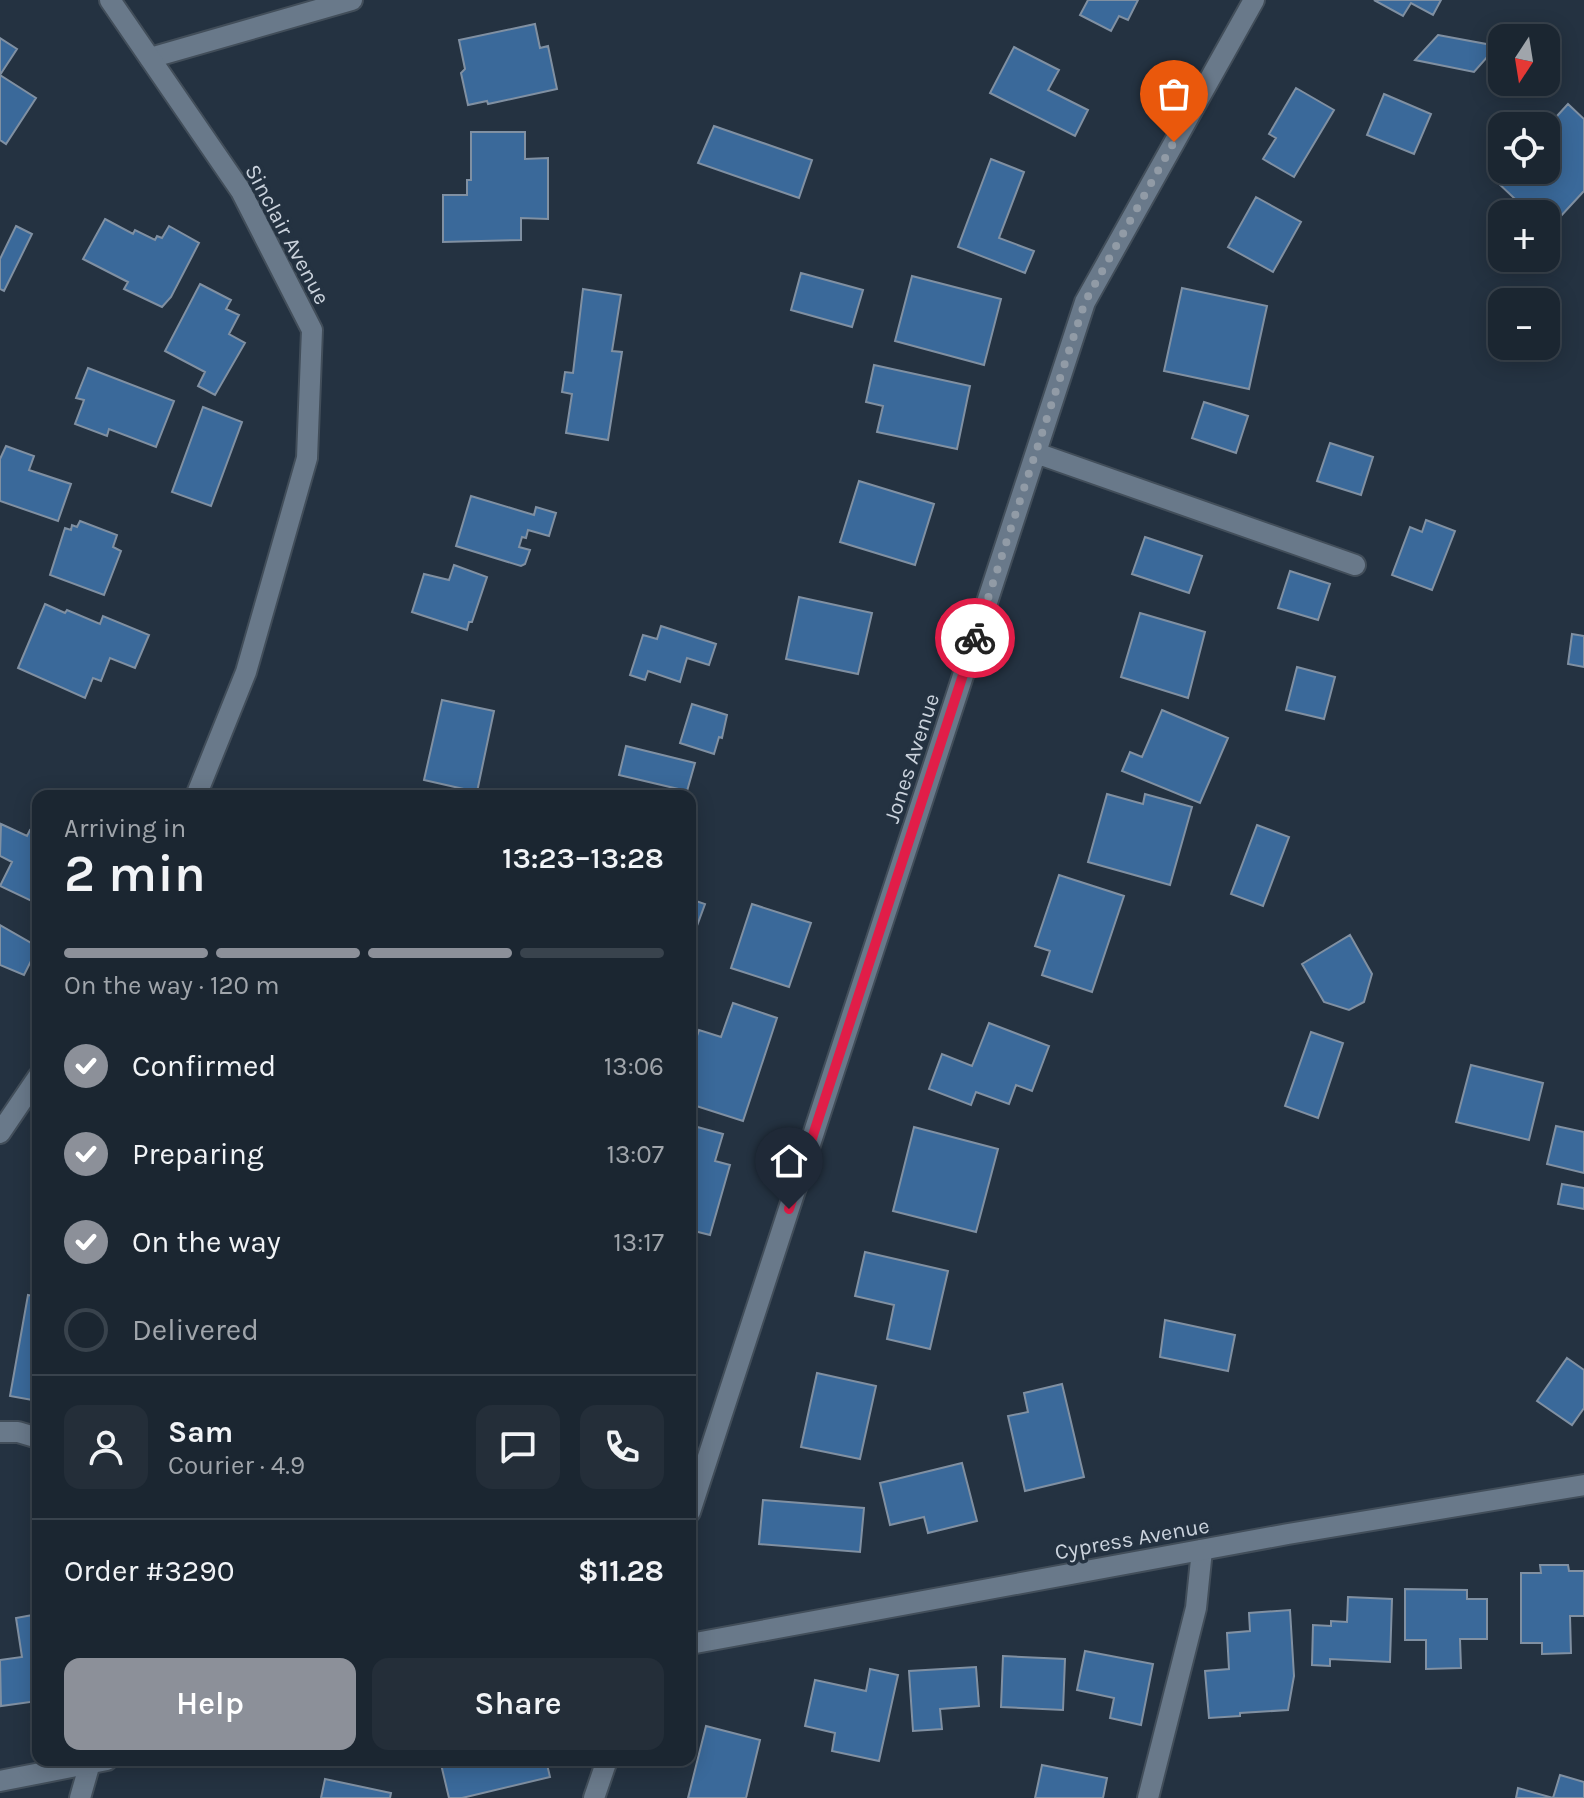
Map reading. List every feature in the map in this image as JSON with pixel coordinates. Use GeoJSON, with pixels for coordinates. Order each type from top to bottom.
{"type":"FeatureCollection","features":[{"type":"Feature","properties":{"kind":"street","name":"Sinclair Avenue"},"geometry":{"type":"LineString","coordinates":[[110,0],[241,191],[312,330],[307,458],[246,672],[198,790]]}},
{"type":"Feature","properties":{"kind":"street"},"geometry":{"type":"LineString","coordinates":[[150,58],[352,0]]}},
{"type":"Feature","properties":{"kind":"street","name":"Jones Avenue"},"geometry":{"type":"LineString","coordinates":[[696,1494],[1085,302],[1254,0]]}},
{"type":"Feature","properties":{"kind":"street"},"geometry":{"type":"LineString","coordinates":[[1036,453],[1355,565]]}},
{"type":"Feature","properties":{"kind":"street"},"geometry":{"type":"LineString","coordinates":[[0,1133],[32,1086]]}},
{"type":"Feature","properties":{"kind":"street"},"geometry":{"type":"LineString","coordinates":[[0,1432],[32,1436]]}},
{"type":"Feature","properties":{"kind":"street","name":"Cypress Avenue"},"geometry":{"type":"LineString","coordinates":[[696,1643],[1202,1550],[1584,1485]]}},
{"type":"Feature","properties":{"kind":"street"},"geometry":{"type":"LineString","coordinates":[[1148,1798],[1196,1608],[1202,1550]]}},
{"type":"Feature","properties":{"kind":"street"},"geometry":{"type":"LineString","coordinates":[[0,1781],[77,1766]]}},
{"type":"Feature","properties":{"kind":"street"},"geometry":{"type":"LineString","coordinates":[[80,1798],[96,1766]]}},
{"type":"Feature","properties":{"kind":"street"},"geometry":{"type":"LineString","coordinates":[[594,1798],[605,1766]]}},
{"type":"Feature","properties":{"kind":"building"},"geometry":{"type":"Polygon","coordinates":[[[1088,0],[1138,0],[1128,20],[1119,16],[1111,31],[1080,15],[1088,0]]]}},
{"type":"Feature","properties":{"kind":"building"},"geometry":{"type":"Polygon","coordinates":[[[1374,0],[1441,0],[1433,15],[1411,3],[1403,16],[1374,0]]]}},
{"type":"Feature","properties":{"kind":"building"},"geometry":{"type":"Polygon","coordinates":[[[535,24],[540,48],[548,46],[557,89],[488,104],[487,101],[468,105],[461,73],[465,69],[459,40],[535,24]]]}},
{"type":"Feature","properties":{"kind":"building"},"geometry":{"type":"Polygon","coordinates":[[[1438,35],[1488,44],[1488,56],[1474,72],[1415,60],[1438,35]]]}},
{"type":"Feature","properties":{"kind":"building"},"geometry":{"type":"Polygon","coordinates":[[[0,38],[17,49],[0,75],[0,38]]]}},
{"type":"Feature","properties":{"kind":"building"},"geometry":{"type":"Polygon","coordinates":[[[1014,47],[1059,70],[1048,90],[1088,110],[1075,136],[990,93],[1014,47]]]}},
{"type":"Feature","properties":{"kind":"building"},"geometry":{"type":"Polygon","coordinates":[[[0,75],[36,98],[6,144],[0,140],[0,75]]]}},
{"type":"Feature","properties":{"kind":"building"},"geometry":{"type":"Polygon","coordinates":[[[1296,88],[1334,110],[1294,177],[1263,159],[1276,138],[1269,134],[1296,88]]]}},
{"type":"Feature","properties":{"kind":"building"},"geometry":{"type":"Polygon","coordinates":[[[1384,94],[1431,114],[1414,154],[1367,135],[1384,94]]]}},
{"type":"Feature","properties":{"kind":"building"},"geometry":{"type":"Polygon","coordinates":[[[1568,104],[1584,119],[1584,191],[1560,217],[1560,200],[1516,200],[1499,184],[1560,184],[1560,113],[1568,104]]]}},
{"type":"Feature","properties":{"kind":"building"},"geometry":{"type":"Polygon","coordinates":[[[714,126],[812,160],[799,198],[698,163],[714,126]]]}},
{"type":"Feature","properties":{"kind":"building"},"geometry":{"type":"Polygon","coordinates":[[[471,132],[525,132],[525,159],[548,158],[548,219],[521,218],[521,240],[443,242],[443,195],[467,195],[467,180],[471,180],[471,132]]]}},
{"type":"Feature","properties":{"kind":"building"},"geometry":{"type":"Polygon","coordinates":[[[991,159],[1024,172],[999,238],[1034,251],[1025,273],[958,247],[991,159]]]}},
{"type":"Feature","properties":{"kind":"building"},"geometry":{"type":"Polygon","coordinates":[[[1256,197],[1301,222],[1273,272],[1228,247],[1256,197]]]}},
{"type":"Feature","properties":{"kind":"building"},"geometry":{"type":"Polygon","coordinates":[[[105,219],[133,234],[135,230],[155,240],[157,236],[162,238],[169,226],[199,243],[171,297],[162,307],[124,289],[128,282],[83,259],[105,219]]]}},
{"type":"Feature","properties":{"kind":"building"},"geometry":{"type":"Polygon","coordinates":[[[16,226],[32,234],[4,291],[0,289],[0,259],[16,226]]]}},
{"type":"Feature","properties":{"kind":"building"},"geometry":{"type":"Polygon","coordinates":[[[801,273],[863,290],[852,327],[791,310],[801,273]]]}},
{"type":"Feature","properties":{"kind":"building"},"geometry":{"type":"Polygon","coordinates":[[[912,276],[1001,299],[984,365],[895,341],[912,276]]]}},
{"type":"Feature","properties":{"kind":"building"},"geometry":{"type":"Polygon","coordinates":[[[200,284],[231,300],[226,309],[239,315],[229,334],[245,343],[215,395],[198,386],[205,372],[165,351],[200,284]]]}},
{"type":"Feature","properties":{"kind":"building"},"geometry":{"type":"Polygon","coordinates":[[[1182,288],[1267,306],[1249,389],[1164,371],[1182,288]]]}},
{"type":"Feature","properties":{"kind":"building"},"geometry":{"type":"Polygon","coordinates":[[[583,289],[621,295],[612,351],[622,352],[608,440],[566,433],[572,394],[562,392],[565,372],[573,373],[583,289]]]}},
{"type":"Feature","properties":{"kind":"building"},"geometry":{"type":"Polygon","coordinates":[[[874,365],[970,386],[957,449],[877,432],[883,406],[866,402],[874,365]]]}},
{"type":"Feature","properties":{"kind":"building"},"geometry":{"type":"Polygon","coordinates":[[[88,368],[174,401],[156,447],[109,429],[107,436],[75,424],[84,400],[76,398],[88,368]]]}},
{"type":"Feature","properties":{"kind":"building"},"geometry":{"type":"Polygon","coordinates":[[[1204,402],[1248,416],[1236,453],[1192,438],[1204,402]]]}},
{"type":"Feature","properties":{"kind":"building"},"geometry":{"type":"Polygon","coordinates":[[[203,407],[242,422],[211,506],[172,492],[203,407]]]}},
{"type":"Feature","properties":{"kind":"building"},"geometry":{"type":"Polygon","coordinates":[[[1330,443],[1373,457],[1361,495],[1317,481],[1330,443]]]}},
{"type":"Feature","properties":{"kind":"building"},"geometry":{"type":"Polygon","coordinates":[[[6,446],[34,456],[29,470],[71,484],[58,521],[0,501],[0,459],[6,446]]]}},
{"type":"Feature","properties":{"kind":"building"},"geometry":{"type":"Polygon","coordinates":[[[859,481],[934,504],[915,565],[840,542],[859,481]]]}},
{"type":"Feature","properties":{"kind":"building"},"geometry":{"type":"Polygon","coordinates":[[[471,496],[534,515],[536,507],[556,513],[549,536],[528,530],[519,547],[530,550],[525,564],[521,566],[456,546],[471,496]]]}},
{"type":"Feature","properties":{"kind":"building"},"geometry":{"type":"Polygon","coordinates":[[[1426,520],[1455,531],[1432,590],[1392,575],[1410,527],[1422,532],[1426,520]]]}},
{"type":"Feature","properties":{"kind":"building"},"geometry":{"type":"Polygon","coordinates":[[[80,521],[117,535],[113,547],[121,551],[104,595],[50,575],[65,528],[71,530],[72,525],[77,527],[80,521]]]}},
{"type":"Feature","properties":{"kind":"building"},"geometry":{"type":"Polygon","coordinates":[[[1145,537],[1202,556],[1189,593],[1132,574],[1145,537]]]}},
{"type":"Feature","properties":{"kind":"building"},"geometry":{"type":"Polygon","coordinates":[[[454,565],[487,577],[467,630],[412,612],[424,574],[449,580],[454,565]]]}},
{"type":"Feature","properties":{"kind":"building"},"geometry":{"type":"Polygon","coordinates":[[[1290,571],[1330,584],[1318,620],[1278,608],[1290,571]]]}},
{"type":"Feature","properties":{"kind":"building"},"geometry":{"type":"Polygon","coordinates":[[[799,597],[872,613],[858,674],[786,659],[799,597]]]}},
{"type":"Feature","properties":{"kind":"building"},"geometry":{"type":"Polygon","coordinates":[[[45,604],[100,624],[103,616],[149,635],[135,668],[110,658],[101,681],[93,678],[85,698],[18,668],[45,604]]]}},
{"type":"Feature","properties":{"kind":"building"},"geometry":{"type":"Polygon","coordinates":[[[1140,613],[1205,632],[1188,698],[1121,677],[1140,613]]]}},
{"type":"Feature","properties":{"kind":"building"},"geometry":{"type":"Polygon","coordinates":[[[661,626],[716,644],[709,665],[687,658],[680,682],[648,671],[645,680],[630,675],[643,635],[657,639],[661,626]]]}},
{"type":"Feature","properties":{"kind":"building"},"geometry":{"type":"Polygon","coordinates":[[[1572,634],[1584,636],[1584,667],[1568,664],[1572,634]]]}},
{"type":"Feature","properties":{"kind":"building"},"geometry":{"type":"Polygon","coordinates":[[[1297,667],[1335,677],[1324,719],[1286,710],[1297,667]]]}},
{"type":"Feature","properties":{"kind":"building"},"geometry":{"type":"Polygon","coordinates":[[[442,700],[494,711],[477,790],[424,780],[442,700]]]}},
{"type":"Feature","properties":{"kind":"building"},"geometry":{"type":"Polygon","coordinates":[[[692,704],[727,715],[722,738],[719,737],[714,754],[680,743],[692,704]]]}},
{"type":"Feature","properties":{"kind":"building"},"geometry":{"type":"Polygon","coordinates":[[[1162,710],[1228,738],[1200,803],[1122,771],[1130,752],[1142,757],[1162,710]]]}},
{"type":"Feature","properties":{"kind":"building"},"geometry":{"type":"Polygon","coordinates":[[[626,746],[695,763],[687,790],[619,775],[626,746]]]}},
{"type":"Feature","properties":{"kind":"building"},"geometry":{"type":"Polygon","coordinates":[[[1107,794],[1143,804],[1145,794],[1192,807],[1170,885],[1088,862],[1107,794]]]}},
{"type":"Feature","properties":{"kind":"building"},"geometry":{"type":"Polygon","coordinates":[[[1,824],[27,836],[32,831],[32,901],[0,886],[12,862],[0,856],[1,824]]]}},
{"type":"Feature","properties":{"kind":"building"},"geometry":{"type":"Polygon","coordinates":[[[1257,825],[1289,837],[1263,906],[1231,894],[1257,825]]]}},
{"type":"Feature","properties":{"kind":"building"},"geometry":{"type":"Polygon","coordinates":[[[1059,875],[1124,896],[1092,992],[1042,975],[1050,951],[1035,946],[1059,875]]]}},
{"type":"Feature","properties":{"kind":"building"},"geometry":{"type":"Polygon","coordinates":[[[696,901],[705,904],[696,928],[696,901]]]}},
{"type":"Feature","properties":{"kind":"building"},"geometry":{"type":"Polygon","coordinates":[[[752,904],[811,923],[789,987],[731,968],[752,904]]]}},
{"type":"Feature","properties":{"kind":"building"},"geometry":{"type":"Polygon","coordinates":[[[0,925],[32,944],[32,959],[24,975],[0,965],[0,925]]]}},
{"type":"Feature","properties":{"kind":"building"},"geometry":{"type":"Polygon","coordinates":[[[1350,935],[1372,974],[1364,1002],[1349,1010],[1324,1002],[1302,964],[1350,935]]]}},
{"type":"Feature","properties":{"kind":"building"},"geometry":{"type":"Polygon","coordinates":[[[733,1003],[777,1018],[743,1121],[696,1106],[696,1039],[699,1030],[721,1037],[733,1003]]]}},
{"type":"Feature","properties":{"kind":"building"},"geometry":{"type":"Polygon","coordinates":[[[989,1023],[1049,1046],[1032,1091],[1016,1085],[1009,1104],[976,1092],[971,1105],[929,1089],[942,1054],[972,1066],[989,1023]]]}},
{"type":"Feature","properties":{"kind":"building"},"geometry":{"type":"Polygon","coordinates":[[[1311,1032],[1343,1043],[1318,1118],[1285,1106],[1311,1032]]]}},
{"type":"Feature","properties":{"kind":"building"},"geometry":{"type":"Polygon","coordinates":[[[1471,1065],[1543,1083],[1529,1140],[1456,1122],[1471,1065]]]}},
{"type":"Feature","properties":{"kind":"building"},"geometry":{"type":"Polygon","coordinates":[[[1556,1126],[1584,1132],[1584,1173],[1547,1164],[1556,1126]]]}},
{"type":"Feature","properties":{"kind":"building"},"geometry":{"type":"Polygon","coordinates":[[[696,1127],[723,1134],[715,1161],[730,1165],[710,1235],[696,1232],[696,1127]]]}},
{"type":"Feature","properties":{"kind":"building"},"geometry":{"type":"Polygon","coordinates":[[[914,1127],[998,1149],[976,1232],[893,1211],[914,1127]]]}},
{"type":"Feature","properties":{"kind":"building"},"geometry":{"type":"Polygon","coordinates":[[[1562,1184],[1584,1188],[1584,1209],[1558,1204],[1562,1184]]]}},
{"type":"Feature","properties":{"kind":"building"},"geometry":{"type":"Polygon","coordinates":[[[865,1252],[948,1271],[930,1349],[887,1339],[894,1305],[855,1296],[865,1252]]]}},
{"type":"Feature","properties":{"kind":"building"},"geometry":{"type":"Polygon","coordinates":[[[28,1295],[32,1296],[32,1400],[10,1396],[28,1295]]]}},
{"type":"Feature","properties":{"kind":"building"},"geometry":{"type":"Polygon","coordinates":[[[1165,1320],[1235,1335],[1228,1371],[1160,1357],[1165,1320]]]}},
{"type":"Feature","properties":{"kind":"building"},"geometry":{"type":"Polygon","coordinates":[[[1567,1358],[1584,1370],[1584,1408],[1572,1425],[1537,1401],[1567,1358]]]}},
{"type":"Feature","properties":{"kind":"building"},"geometry":{"type":"Polygon","coordinates":[[[817,1373],[876,1386],[860,1459],[801,1447],[817,1373]]]}},
{"type":"Feature","properties":{"kind":"building"},"geometry":{"type":"Polygon","coordinates":[[[1062,1384],[1084,1477],[1025,1491],[1008,1416],[1028,1412],[1024,1393],[1062,1384]]]}},
{"type":"Feature","properties":{"kind":"building"},"geometry":{"type":"Polygon","coordinates":[[[962,1463],[977,1521],[928,1533],[924,1517],[890,1525],[880,1483],[962,1463]]]}},
{"type":"Feature","properties":{"kind":"building"},"geometry":{"type":"Polygon","coordinates":[[[763,1500],[864,1508],[860,1552],[759,1544],[763,1500]]]}},
{"type":"Feature","properties":{"kind":"building"},"geometry":{"type":"Polygon","coordinates":[[[1540,1565],[1568,1565],[1569,1571],[1584,1571],[1584,1616],[1570,1616],[1571,1653],[1542,1654],[1542,1643],[1521,1643],[1521,1573],[1541,1573],[1540,1565]]]}},
{"type":"Feature","properties":{"kind":"building"},"geometry":{"type":"Polygon","coordinates":[[[1405,1589],[1467,1590],[1467,1599],[1487,1599],[1487,1639],[1460,1639],[1461,1668],[1426,1669],[1426,1640],[1405,1640],[1405,1589]]]}},
{"type":"Feature","properties":{"kind":"building"},"geometry":{"type":"Polygon","coordinates":[[[1348,1597],[1392,1599],[1390,1662],[1330,1659],[1330,1666],[1312,1665],[1313,1625],[1331,1626],[1331,1621],[1347,1622],[1348,1597]]]}},
{"type":"Feature","properties":{"kind":"building"},"geometry":{"type":"Polygon","coordinates":[[[1290,1610],[1294,1676],[1288,1710],[1209,1718],[1205,1671],[1229,1669],[1227,1633],[1250,1631],[1249,1613],[1290,1610]]]}},
{"type":"Feature","properties":{"kind":"building"},"geometry":{"type":"Polygon","coordinates":[[[32,1615],[32,1702],[1,1706],[0,1660],[22,1657],[16,1618],[32,1615]]]}},
{"type":"Feature","properties":{"kind":"building"},"geometry":{"type":"Polygon","coordinates":[[[1085,1651],[1153,1664],[1141,1725],[1110,1718],[1114,1698],[1077,1690],[1085,1651]]]}},
{"type":"Feature","properties":{"kind":"building"},"geometry":{"type":"Polygon","coordinates":[[[1003,1656],[1065,1659],[1063,1710],[1001,1707],[1003,1656]]]}},
{"type":"Feature","properties":{"kind":"building"},"geometry":{"type":"Polygon","coordinates":[[[976,1667],[979,1706],[940,1709],[942,1729],[913,1731],[909,1671],[976,1667]]]}},
{"type":"Feature","properties":{"kind":"building"},"geometry":{"type":"Polygon","coordinates":[[[870,1669],[898,1675],[879,1761],[832,1751],[835,1733],[805,1726],[815,1680],[866,1691],[870,1669]]]}},
{"type":"Feature","properties":{"kind":"building"},"geometry":{"type":"Polygon","coordinates":[[[706,1726],[760,1740],[746,1798],[688,1798],[706,1726]]]}},
{"type":"Feature","properties":{"kind":"building"},"geometry":{"type":"Polygon","coordinates":[[[1042,1765],[1107,1778],[1103,1798],[1035,1798],[1042,1765]]]}},
{"type":"Feature","properties":{"kind":"building"},"geometry":{"type":"Polygon","coordinates":[[[441,1766],[547,1766],[550,1777],[462,1798],[449,1798],[441,1766]]]}},
{"type":"Feature","properties":{"kind":"building"},"geometry":{"type":"Polygon","coordinates":[[[1560,1775],[1584,1782],[1584,1798],[1553,1798],[1560,1775]]]}},
{"type":"Feature","properties":{"kind":"building"},"geometry":{"type":"Polygon","coordinates":[[[325,1779],[391,1793],[390,1798],[321,1798],[325,1779]]]}},
{"type":"Feature","properties":{"kind":"building"},"geometry":{"type":"Polygon","coordinates":[[[1518,1788],[1553,1798],[1516,1798],[1518,1788]]]}},
{"type":"Feature","properties":{"kind":"way so far"},"geometry":{"type":"LineString","coordinates":[[975,638],[1085,302],[1174,142]]}},
{"type":"Feature","properties":{"kind":"route"},"geometry":{"type":"LineString","coordinates":[[789,1209],[975,638]]}}]}
